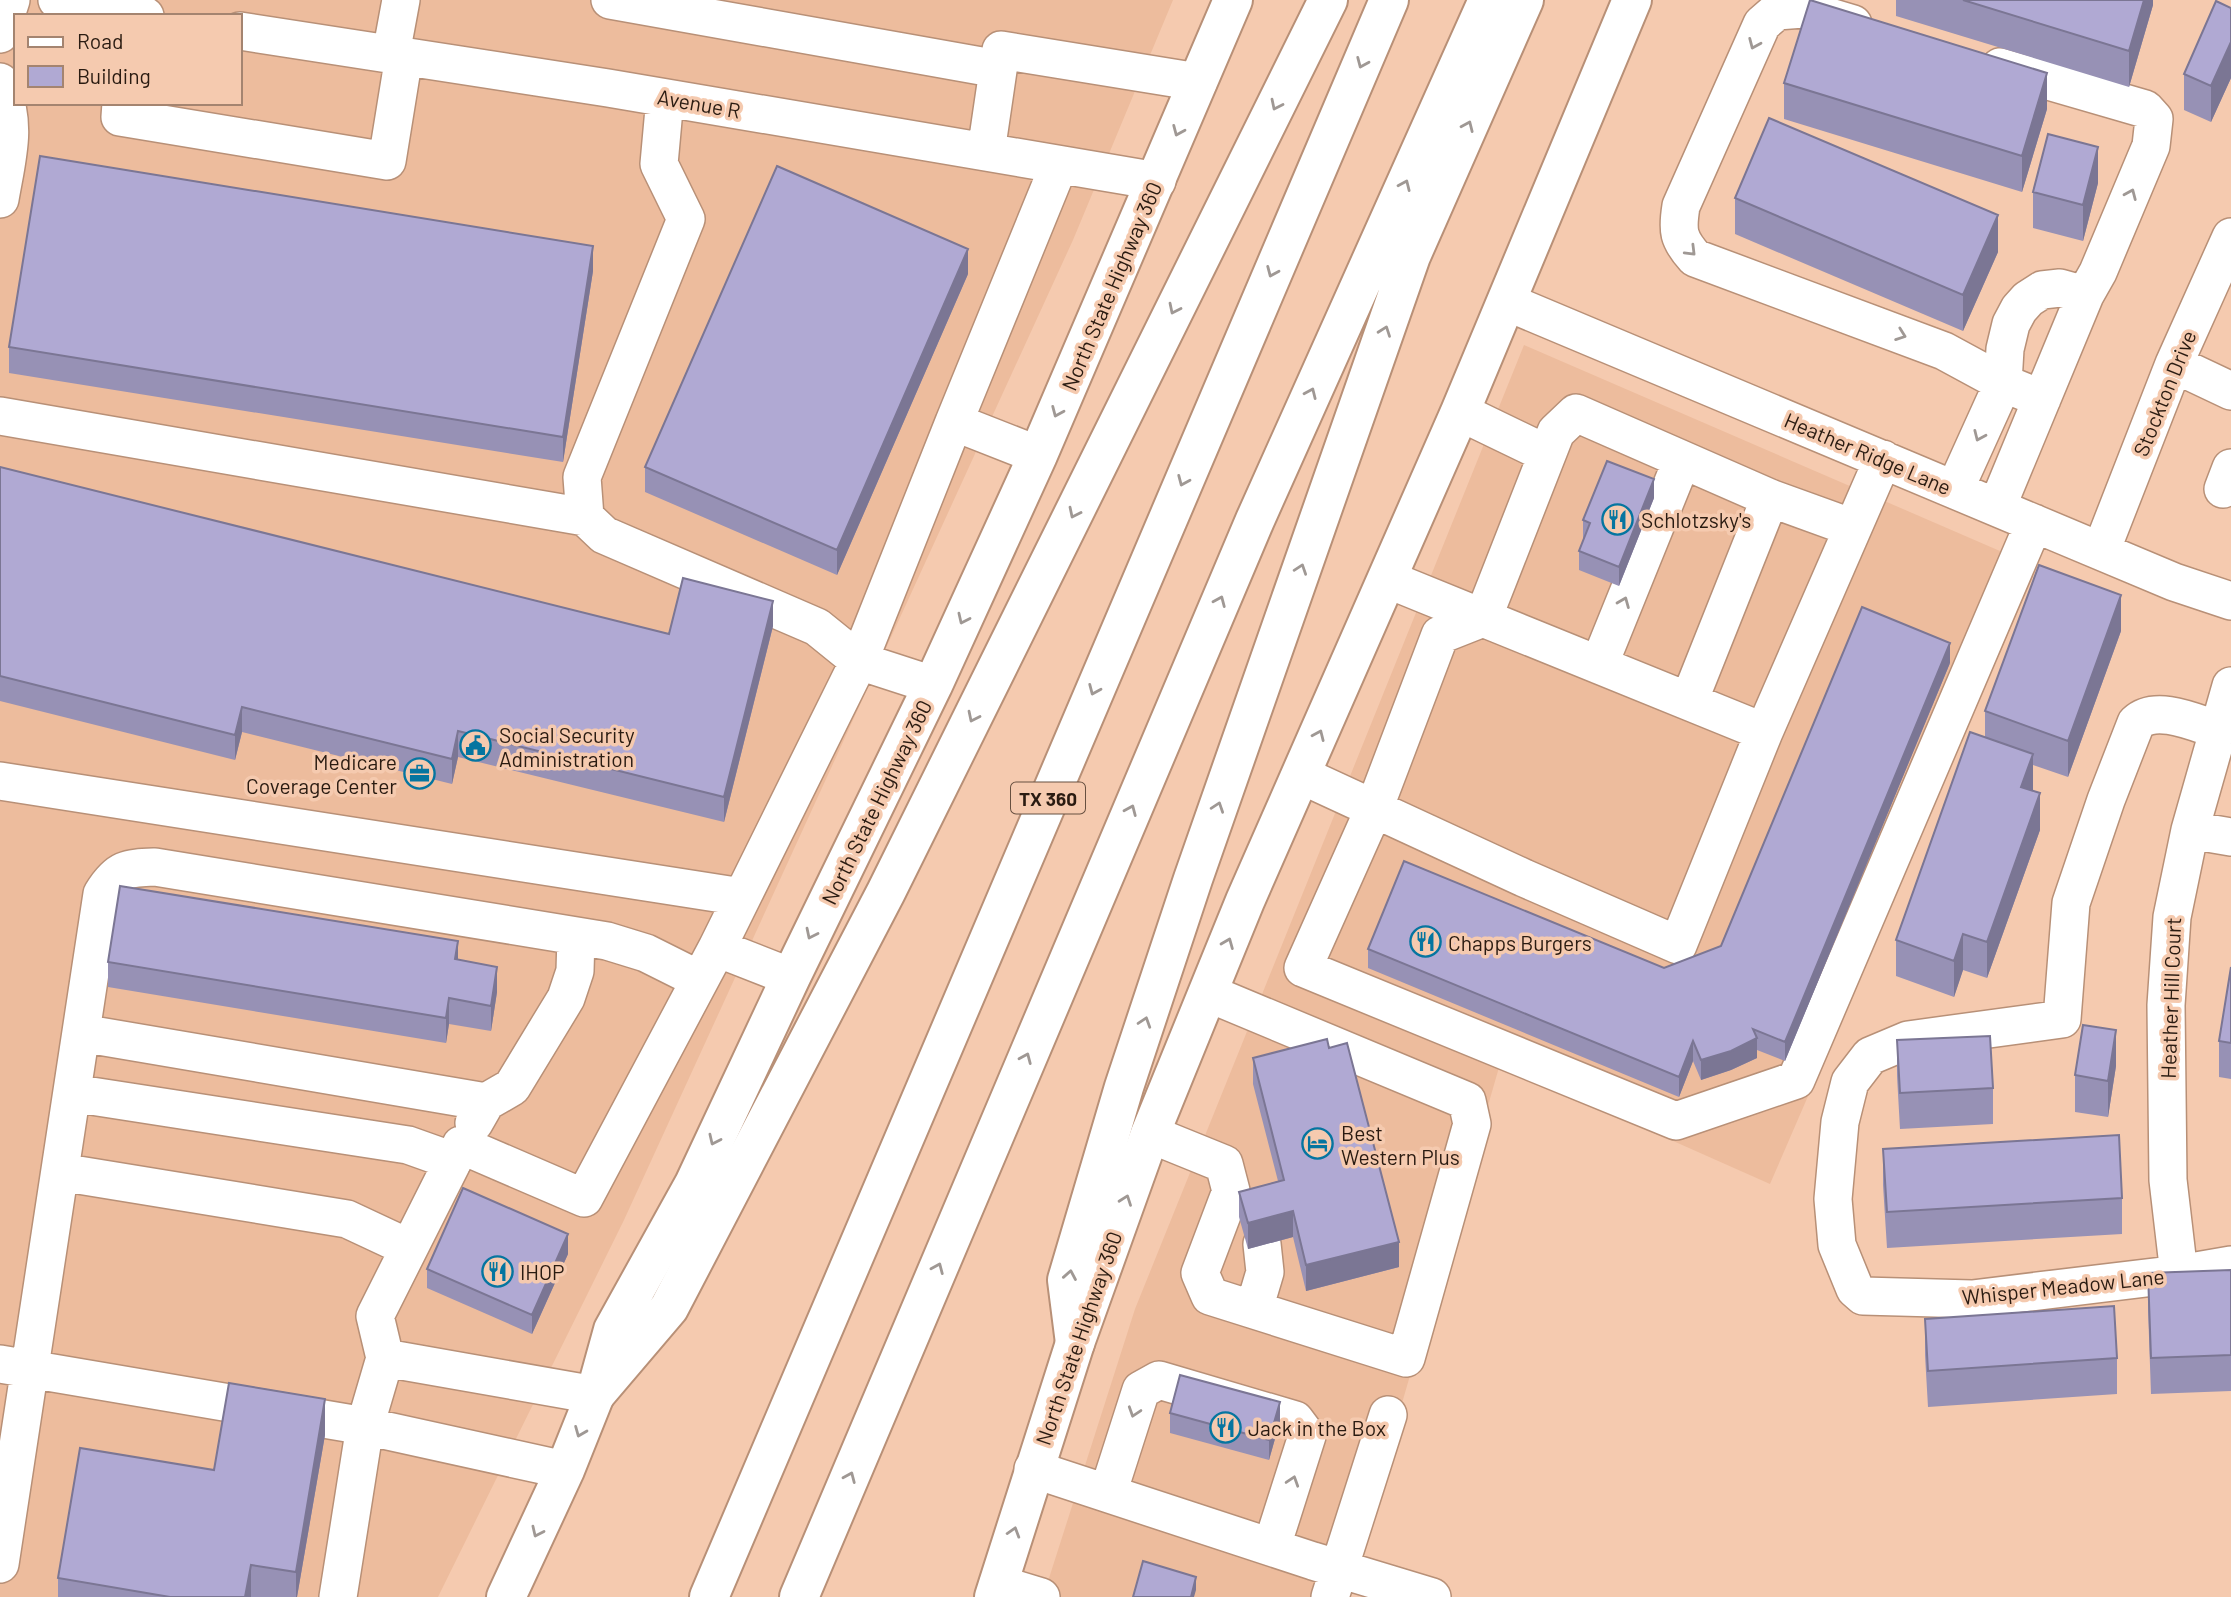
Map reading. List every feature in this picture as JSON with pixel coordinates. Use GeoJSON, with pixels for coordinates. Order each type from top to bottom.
{"type":"FeatureCollection","features":[{"type":"Feature","properties":{"kind":"main road","name":"North State Highway 360"},"geometry":{"type":"LineString","coordinates":[[506,1597],[565,1470],[596,1395],[613,1330],[694,1184],[933,685],[1038,455],[1233,0]]}},
{"type":"Feature","properties":{"kind":"main road"},"geometry":{"type":"LineString","coordinates":[[596,1395],[669,1308],[676,1295],[887,892],[1328,0]]}},
{"type":"Feature","properties":{"kind":"main road","name":"TX 360"},"geometry":{"type":"LineString","coordinates":[[709,1597],[1389,0]]}},
{"type":"Feature","properties":{"kind":"main road"},"geometry":{"type":"LineString","coordinates":[[799,1597],[1255,520],[1488,0]]}},
{"type":"Feature","properties":{"kind":"main road"},"geometry":{"type":"LineString","coordinates":[[1075,1343],[1067,1280],[1124,1087],[1189,892],[1412,256],[1524,0]]}},
{"type":"Feature","properties":{"kind":"main road","name":"North State Highway 360"},"geometry":{"type":"LineString","coordinates":[[996,1591],[1075,1343],[1150,1134],[1301,775],[1507,302],[1632,0]]}},
{"type":"Feature","properties":{"kind":"main road"},"geometry":{"type":"LineString","coordinates":[[814,1597],[823,1540]]}},
{"type":"Feature","properties":{"kind":"street"},"geometry":{"type":"LineString","coordinates":[[0,34],[11,0]]}},
{"type":"Feature","properties":{"kind":"street"},"geometry":{"type":"LineString","coordinates":[[57,0],[132,14]]}},
{"type":"Feature","properties":{"kind":"street"},"geometry":{"type":"LineString","coordinates":[[121,105],[120,117],[387,161],[401,0]]}},
{"type":"Feature","properties":{"kind":"street"},"geometry":{"type":"LineString","coordinates":[[610,0],[998,69]]}},
{"type":"Feature","properties":{"kind":"street"},"geometry":{"type":"LineString","coordinates":[[1882,32],[1803,9],[1777,11],[1762,24],[1681,206],[1678,229],[1684,246],[1695,258],[1944,351],[2003,383],[2042,399]]}},
{"type":"Feature","properties":{"kind":"street","name":"Avenue R"},"geometry":{"type":"LineString","coordinates":[[242,31],[664,98],[1157,181]]}},
{"type":"Feature","properties":{"kind":"street"},"geometry":{"type":"LineString","coordinates":[[986,152],[1001,50],[1198,82]]}},
{"type":"Feature","properties":{"kind":"street"},"geometry":{"type":"LineString","coordinates":[[1974,59],[2145,109],[2154,119],[2151,146],[2085,295],[1997,507]]}},
{"type":"Feature","properties":{"kind":"street"},"geometry":{"type":"LineString","coordinates":[[0,82],[9,104],[11,137],[0,199]]}},
{"type":"Feature","properties":{"kind":"street"},"geometry":{"type":"LineString","coordinates":[[585,517],[582,477],[685,219],[659,164],[664,98]]}},
{"type":"Feature","properties":{"kind":"street"},"geometry":{"type":"LineString","coordinates":[[72,1093],[457,1153],[584,1198],[717,948],[859,661],[1059,165]]}},
{"type":"Feature","properties":{"kind":"street","name":"Stockton Drive"},"geometry":{"type":"LineString","coordinates":[[2101,551],[2174,365],[2231,237]]}},
{"type":"Feature","properties":{"kind":"street"},"geometry":{"type":"LineString","coordinates":[[1955,489],[2003,383],[2005,349],[2011,324],[2028,299],[2042,290],[2060,288],[2085,295]]}},
{"type":"Feature","properties":{"kind":"street","name":"Heather Ridge Lane"},"geometry":{"type":"LineString","coordinates":[[1507,302],[2174,582],[2231,601]]}},
{"type":"Feature","properties":{"kind":"street"},"geometry":{"type":"LineString","coordinates":[[2174,365],[2231,391]]}},
{"type":"Feature","properties":{"kind":"street"},"geometry":{"type":"LineString","coordinates":[[1460,412],[1547,454]]}},
{"type":"Feature","properties":{"kind":"street"},"geometry":{"type":"LineString","coordinates":[[1853,528],[1770,498],[1576,414],[1556,432],[1483,618],[1440,635],[1374,809],[1303,968],[1676,1121],[1796,1080],[2034,523]]}},
{"type":"Feature","properties":{"kind":"street"},"geometry":{"type":"LineString","coordinates":[[0,415],[585,517],[604,535],[817,627],[859,661],[933,685]]}},
{"type":"Feature","properties":{"kind":"street"},"geometry":{"type":"LineString","coordinates":[[954,422],[1038,455]]}},
{"type":"Feature","properties":{"kind":"street"},"geometry":{"type":"LineString","coordinates":[[1301,775],[1524,878],[1678,945],[1764,732],[1883,459]]}},
{"type":"Feature","properties":{"kind":"street"},"geometry":{"type":"LineString","coordinates":[[1599,665],[1682,460]]}},
{"type":"Feature","properties":{"kind":"street"},"geometry":{"type":"LineString","coordinates":[[1689,701],[1770,498]]}},
{"type":"Feature","properties":{"kind":"street"},"geometry":{"type":"LineString","coordinates":[[1387,579],[1764,732]]}},
{"type":"Feature","properties":{"kind":"street","name":"Heather Hill Court"},"geometry":{"type":"LineString","coordinates":[[2179,1274],[2168,1181],[2166,1005],[2172,917],[2190,830],[2231,686]]}},
{"type":"Feature","properties":{"kind":"street","name":"Whisper Meadow Lane"},"geometry":{"type":"LineString","coordinates":[[2215,741],[2172,716],[2154,715],[2142,718],[2136,723],[2071,903],[2062,1018],[1908,1040],[1870,1056],[1850,1082],[1840,1122],[1833,1199],[1837,1245],[1855,1289],[1863,1296],[1972,1299],[2179,1274],[2231,1265]]}},
{"type":"Feature","properties":{"kind":"street"},"geometry":{"type":"LineString","coordinates":[[0,781],[742,897]]}},
{"type":"Feature","properties":{"kind":"street"},"geometry":{"type":"LineString","coordinates":[[2190,830],[2231,837]]}},
{"type":"Feature","properties":{"kind":"street"},"geometry":{"type":"LineString","coordinates":[[0,1564],[15,1367],[60,1172],[102,894],[112,878],[128,868],[155,867],[607,941],[646,953],[700,980]]}},
{"type":"Feature","properties":{"kind":"street"},"geometry":{"type":"LineString","coordinates":[[338,1597],[365,1426],[385,1359],[374,1316],[486,1102],[512,1087],[566,998],[575,971],[576,937]]}},
{"type":"Feature","properties":{"kind":"street"},"geometry":{"type":"LineString","coordinates":[[717,948],[791,977]]}},
{"type":"Feature","properties":{"kind":"street"},"geometry":{"type":"LineString","coordinates":[[1208,993],[1467,1101],[1472,1124],[1406,1358],[1210,1296],[1200,1273],[1249,1216]]}},
{"type":"Feature","properties":{"kind":"street"},"geometry":{"type":"LineString","coordinates":[[81,1033],[486,1102]]}},
{"type":"Feature","properties":{"kind":"street"},"geometry":{"type":"LineString","coordinates":[[1150,1134],[1224,1164],[1249,1216],[1265,1272],[1254,1309]]}},
{"type":"Feature","properties":{"kind":"street"},"geometry":{"type":"LineString","coordinates":[[60,1172],[347,1219],[409,1248]]}},
{"type":"Feature","properties":{"kind":"street"},"geometry":{"type":"LineString","coordinates":[[385,1359],[596,1395]]}},
{"type":"Feature","properties":{"kind":"street"},"geometry":{"type":"LineString","coordinates":[[15,1367],[365,1426],[565,1470]]}},
{"type":"Feature","properties":{"kind":"street"},"geometry":{"type":"LineString","coordinates":[[1108,1493],[1141,1390],[1159,1380],[1295,1420],[1307,1436],[1272,1546]]}},
{"type":"Feature","properties":{"kind":"street"},"geometry":{"type":"LineString","coordinates":[[1334,1583],[1388,1415]]}},
{"type":"Feature","properties":{"kind":"street"},"geometry":{"type":"LineString","coordinates":[[1033,1469],[1272,1546],[1334,1583],[1432,1597]]}},
{"type":"Feature","properties":{"kind":"street"},"geometry":{"type":"LineString","coordinates":[[996,1591],[1041,1597]]}},
{"type":"Feature","properties":{"kind":"shaded area"},"geometry":{"type":"Polygon","coordinates":[[[0,0],[1173,0],[1073,240],[624,1220],[438,1597],[0,1597],[0,0]]]}},
{"type":"Feature","properties":{"kind":"shaded area"},"geometry":{"type":"Polygon","coordinates":[[[1524,345],[2037,567],[1770,1184],[1500,1064],[1346,1597],[1043,1597],[1135,1309],[1524,345]]]}},
{"type":"Feature","properties":{"kind":"building"},"geometry":{"type":"Polygon","coordinates":[[[1810,0],[2047,73],[2022,156],[1784,83],[1810,0]]]}},
{"type":"Feature","properties":{"kind":"building"},"geometry":{"type":"Polygon","coordinates":[[[1963,0],[2144,0],[2129,51],[1963,0]]]}},
{"type":"Feature","properties":{"kind":"building"},"geometry":{"type":"Polygon","coordinates":[[[2216,1],[2231,8],[2231,42],[2211,86],[2184,74],[2216,1]]]}},
{"type":"Feature","properties":{"kind":"building"},"geometry":{"type":"Polygon","coordinates":[[[1769,118],[1998,215],[1963,295],[1735,198],[1769,118]]]}},
{"type":"Feature","properties":{"kind":"building"},"geometry":{"type":"Polygon","coordinates":[[[2048,134],[2098,147],[2083,205],[2033,192],[2048,134]]]}},
{"type":"Feature","properties":{"kind":"building"},"geometry":{"type":"Polygon","coordinates":[[[40,156],[593,246],[563,437],[9,347],[40,156]]]}},
{"type":"Feature","properties":{"kind":"building"},"geometry":{"type":"Polygon","coordinates":[[[777,166],[968,249],[837,550],[645,467],[777,166]]]}},
{"type":"Feature","properties":{"kind":"building","name":"Schlotzsky's"},"geometry":{"type":"Polygon","coordinates":[[[1607,461],[1654,479],[1619,567],[1579,551],[1590,523],[1583,520],[1607,461]]]}},
{"type":"Feature","properties":{"kind":"building"},"geometry":{"type":"Polygon","coordinates":[[[0,467],[669,634],[683,578],[773,601],[724,797],[458,731],[452,759],[242,707],[235,735],[0,676],[0,467]]]}},
{"type":"Feature","properties":{"kind":"building"},"geometry":{"type":"Polygon","coordinates":[[[2039,565],[2121,595],[2068,741],[1985,711],[2039,565]]]}},
{"type":"Feature","properties":{"kind":"building"},"geometry":{"type":"Polygon","coordinates":[[[1862,607],[1950,643],[1785,1042],[1753,1029],[1757,1038],[1731,1051],[1701,1060],[1693,1041],[1679,1077],[1368,949],[1404,861],[1664,968],[1721,946],[1862,607]]]}},
{"type":"Feature","properties":{"kind":"building"},"geometry":{"type":"Polygon","coordinates":[[[1970,732],[2033,754],[2021,787],[2040,793],[1987,942],[1963,934],[1954,961],[1896,940],[1970,732]]]}},
{"type":"Feature","properties":{"kind":"building"},"geometry":{"type":"Polygon","coordinates":[[[120,886],[458,941],[455,959],[497,967],[491,1006],[449,998],[446,1018],[108,962],[120,886]]]}},
{"type":"Feature","properties":{"kind":"building"},"geometry":{"type":"Polygon","coordinates":[[[2231,967],[2231,1043],[2219,1041],[2231,967]]]}},
{"type":"Feature","properties":{"kind":"building"},"geometry":{"type":"Polygon","coordinates":[[[2083,1025],[2116,1030],[2108,1081],[2075,1075],[2083,1025]]]}},
{"type":"Feature","properties":{"kind":"building"},"geometry":{"type":"Polygon","coordinates":[[[1990,1036],[1993,1088],[1900,1093],[1897,1040],[1990,1036]]]}},
{"type":"Feature","properties":{"kind":"building","name":"Best Western Plus"},"geometry":{"type":"Polygon","coordinates":[[[1327,1039],[1329,1048],[1347,1043],[1399,1242],[1306,1265],[1293,1211],[1248,1223],[1239,1192],[1284,1180],[1253,1058],[1327,1039]]]}},
{"type":"Feature","properties":{"kind":"building"},"geometry":{"type":"Polygon","coordinates":[[[2119,1135],[2122,1198],[1887,1212],[1883,1149],[2119,1135]]]}},
{"type":"Feature","properties":{"kind":"building","name":"IHOP"},"geometry":{"type":"Polygon","coordinates":[[[463,1188],[568,1234],[532,1315],[427,1269],[463,1188]]]}},
{"type":"Feature","properties":{"kind":"building"},"geometry":{"type":"Polygon","coordinates":[[[2231,1270],[2231,1355],[2151,1358],[2148,1273],[2231,1270]]]}},
{"type":"Feature","properties":{"kind":"building"},"geometry":{"type":"Polygon","coordinates":[[[2114,1306],[2117,1358],[1928,1371],[1925,1319],[2114,1306]]]}},
{"type":"Feature","properties":{"kind":"building"},"geometry":{"type":"Polygon","coordinates":[[[1180,1375],[1280,1402],[1269,1440],[1170,1413],[1180,1375]]]}},
{"type":"Feature","properties":{"kind":"building"},"geometry":{"type":"Polygon","coordinates":[[[229,1383],[325,1399],[296,1572],[251,1565],[245,1597],[170,1597],[58,1578],[80,1448],[214,1470],[229,1383]]]}},
{"type":"Feature","properties":{"kind":"building"},"geometry":{"type":"Polygon","coordinates":[[[1143,1561],[1196,1577],[1191,1597],[1133,1597],[1143,1561]]]}},
{"type":"Feature","properties":{"kind":"place","name":"Schlotzsky's"},"geometry":{"type":"Point","coordinates":[1618,519]}},
{"type":"Feature","properties":{"kind":"place","name":"Social Security Administration"},"geometry":{"type":"Point","coordinates":[476,746]}},
{"type":"Feature","properties":{"kind":"place","name":"Medicare Coverage Center"},"geometry":{"type":"Point","coordinates":[420,773]}},
{"type":"Feature","properties":{"kind":"place","name":"Chapps Burgers"},"geometry":{"type":"Point","coordinates":[1425,942]}},
{"type":"Feature","properties":{"kind":"place","name":"Best Western Plus"},"geometry":{"type":"Point","coordinates":[1318,1144]}},
{"type":"Feature","properties":{"kind":"place","name":"IHOP"},"geometry":{"type":"Point","coordinates":[497,1271]}},
{"type":"Feature","properties":{"kind":"place","name":"Jack in the Box"},"geometry":{"type":"Point","coordinates":[1225,1427]}}]}
